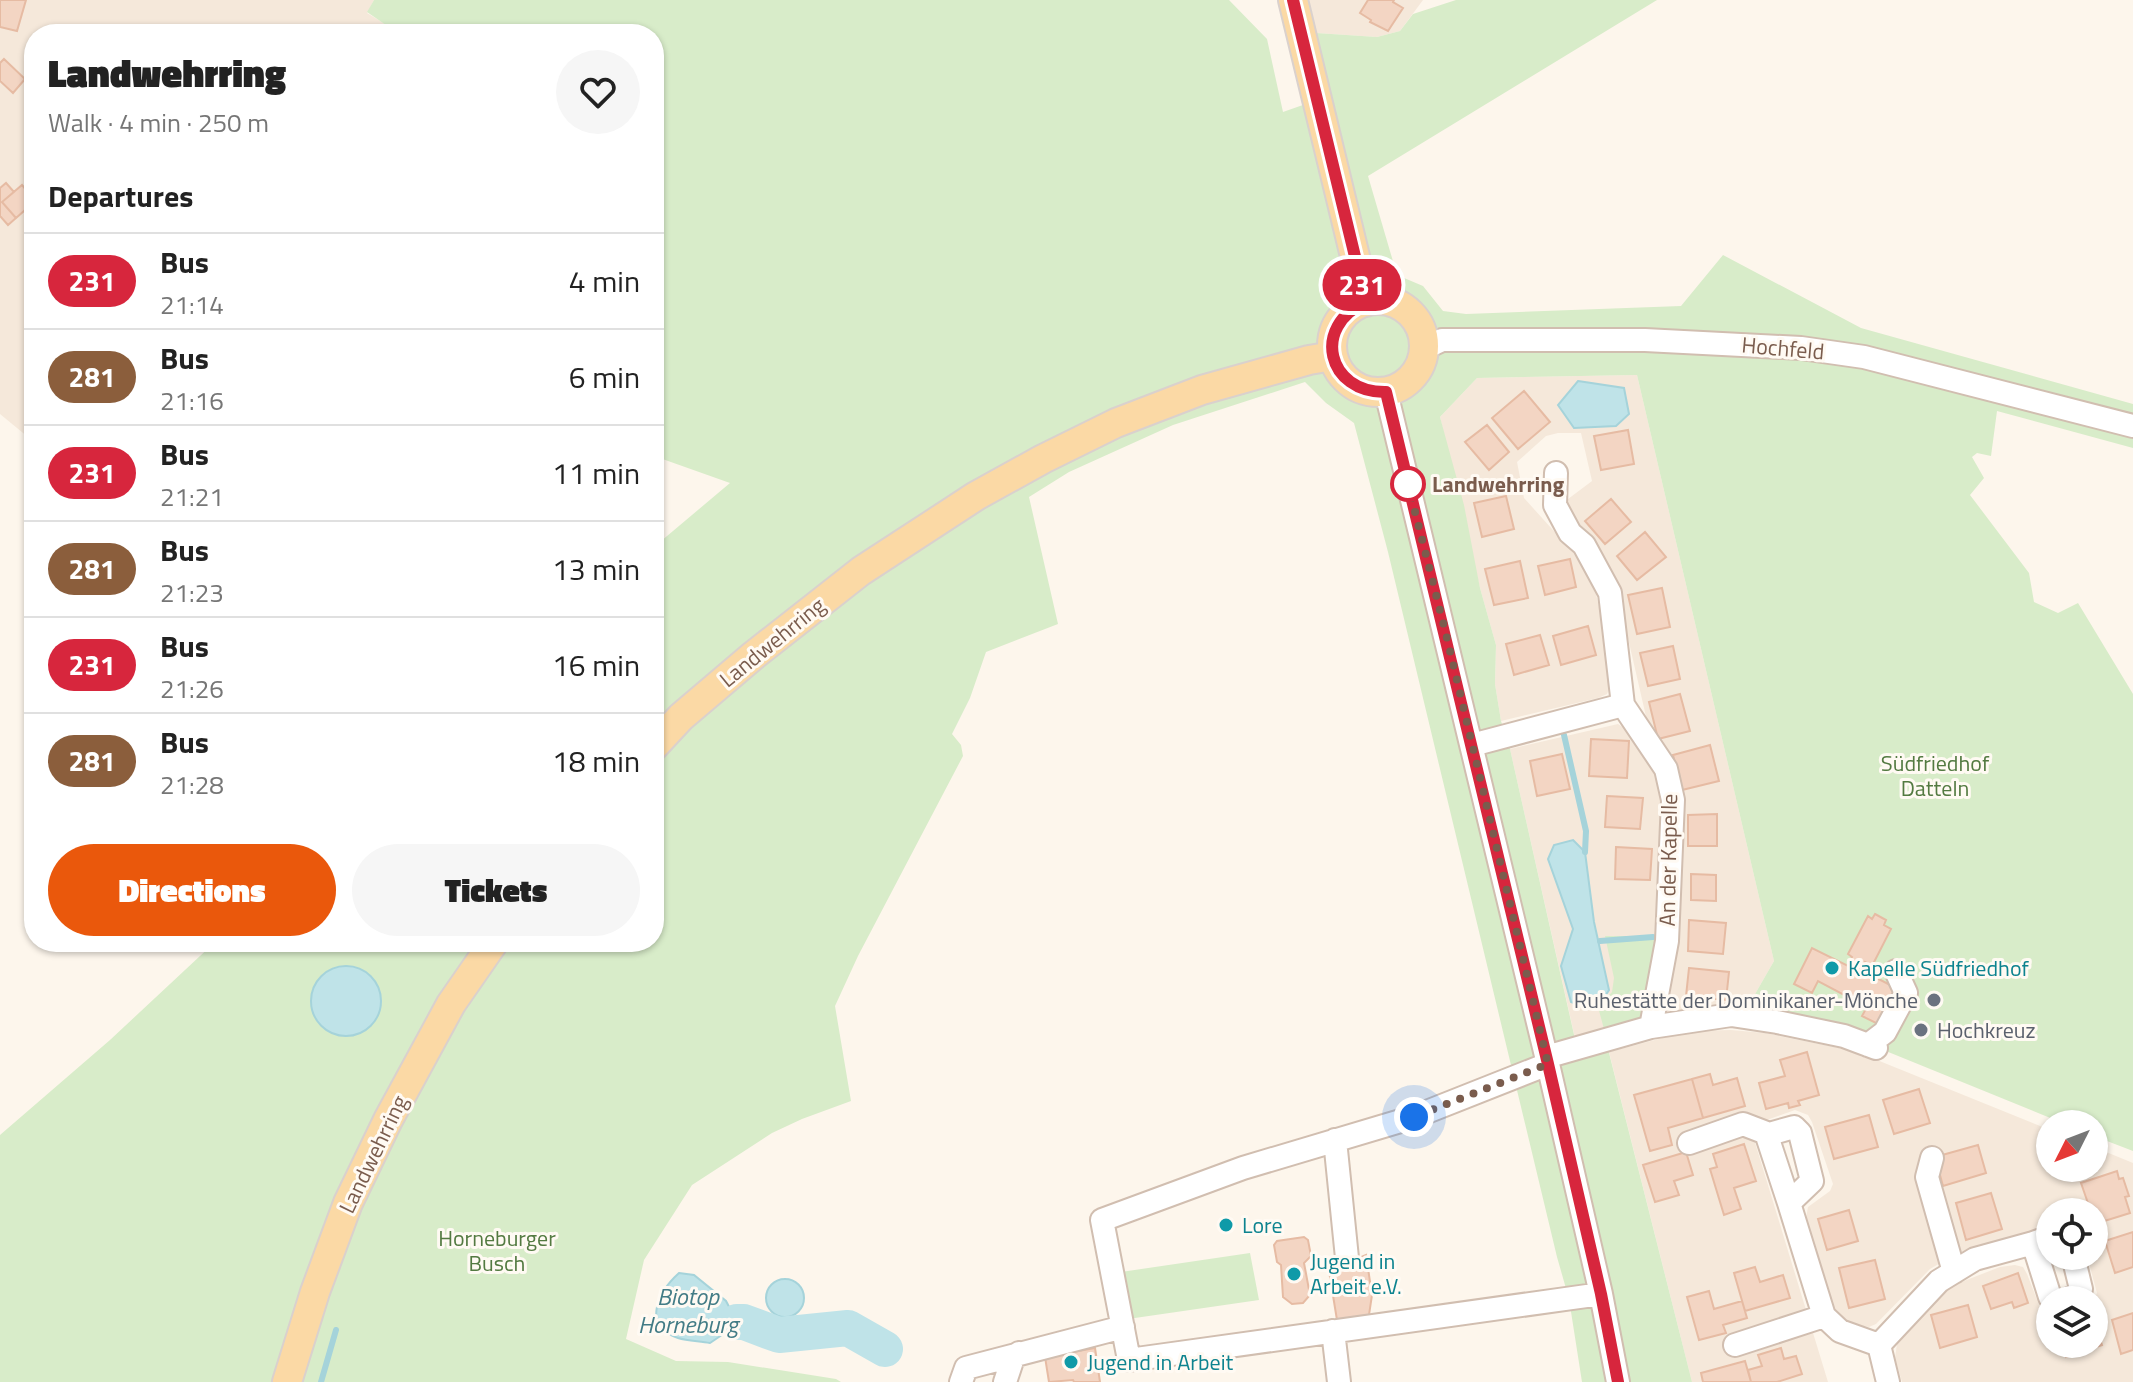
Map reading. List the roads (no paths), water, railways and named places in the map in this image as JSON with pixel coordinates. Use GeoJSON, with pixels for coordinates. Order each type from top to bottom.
{"type":"FeatureCollection","features":[{"type":"Feature","properties":{"kind":"main road"},"geometry":{"type":"LineString","coordinates":[[1293,0],[1366,302]]}},
{"type":"Feature","properties":{"kind":"main road"},"geometry":{"type":"LineString","coordinates":[[1380,300],[1407,310],[1423,333],[1425,348],[1413,377],[1401,387],[1372,392],[1358,388],[1338,369],[1332,342],[1335,329],[1353,307],[1380,300]]}},
{"type":"Feature","properties":{"kind":"main road","name":"Landwehrring"},"geometry":{"type":"LineString","coordinates":[[664,735],[754,655],[861,571],[976,496],[1116,423],[1202,390],[1333,356]]}},
{"type":"Feature","properties":{"kind":"main road","name":"Landwehrring"},"geometry":{"type":"LineString","coordinates":[[287,1382],[315,1292],[348,1203],[388,1120],[451,1004],[487,952]]}},
{"type":"Feature","properties":{"kind":"street","name":"Hochfeld"},"geometry":{"type":"LineString","coordinates":[[1425,348],[1442,340],[1645,340],[1801,348],[1864,357],[2133,426]]}},
{"type":"Feature","properties":{"kind":"street"},"geometry":{"type":"LineString","coordinates":[[1386,392],[1547,1060],[1618,1382]]}},
{"type":"Feature","properties":{"kind":"street","name":"An der Kapelle"},"geometry":{"type":"LineString","coordinates":[[1556,473],[1555,505],[1570,533],[1584,545],[1610,593],[1623,705],[1666,769],[1673,800],[1667,941],[1651,1027]]}},
{"type":"Feature","properties":{"kind":"street"},"geometry":{"type":"LineString","coordinates":[[1472,745],[1623,705]]}},
{"type":"Feature","properties":{"kind":"street"},"geometry":{"type":"LineString","coordinates":[[1601,1294],[1129,1360],[1102,1220],[1243,1168],[1414,1117],[1547,1060],[1651,1027],[1731,1015],[1844,1036],[1872,1046],[1885,1032],[1906,993],[1896,971]]}},
{"type":"Feature","properties":{"kind":"street"},"geometry":{"type":"LineString","coordinates":[[1689,1143],[1743,1124],[1769,1134],[1794,1127],[1800,1133],[1812,1181],[1789,1203]]}},
{"type":"Feature","properties":{"kind":"street"},"geometry":{"type":"LineString","coordinates":[[1769,1134],[1768,1139],[1824,1316],[1840,1331],[1879,1345]]}},
{"type":"Feature","properties":{"kind":"street"},"geometry":{"type":"LineString","coordinates":[[1335,1140],[1347,1258]]}},
{"type":"Feature","properties":{"kind":"street"},"geometry":{"type":"LineString","coordinates":[[1932,1158],[1927,1177],[1954,1272]]}},
{"type":"Feature","properties":{"kind":"street"},"geometry":{"type":"LineString","coordinates":[[1879,1345],[1939,1281],[1975,1259],[2036,1241]]}},
{"type":"Feature","properties":{"kind":"street"},"geometry":{"type":"LineString","coordinates":[[1735,1345],[1824,1316]]}},
{"type":"Feature","properties":{"kind":"street"},"geometry":{"type":"LineString","coordinates":[[961,1382],[966,1368],[1123,1327]]}},
{"type":"Feature","properties":{"kind":"street"},"geometry":{"type":"LineString","coordinates":[[1333,1331],[1339,1382]]}},
{"type":"Feature","properties":{"kind":"street"},"geometry":{"type":"LineString","coordinates":[[1879,1345],[1888,1382]]}},
{"type":"Feature","properties":{"kind":"street"},"geometry":{"type":"LineString","coordinates":[[1005,1382],[1013,1358],[1019,1353]]}},
{"type":"Feature","properties":{"kind":"water"},"geometry":{"type":"Polygon","coordinates":[[[1578,381],[1624,388],[1629,414],[1616,426],[1574,428],[1558,405],[1578,381]]]}},
{"type":"Feature","properties":{"kind":"water"},"geometry":{"type":"Polygon","coordinates":[[[1573,840],[1585,852],[1594,922],[1609,990],[1600,1004],[1587,1008],[1571,1002],[1561,966],[1573,929],[1548,859],[1554,845],[1573,840]]]}},
{"type":"Feature","properties":{"kind":"water"},"geometry":{"type":"Polygon","coordinates":[[[346,966],[365,972],[375,982],[381,1001],[375,1020],[365,1030],[346,1036],[327,1030],[317,1020],[311,1001],[317,982],[327,972],[346,966]]]}},
{"type":"Feature","properties":{"kind":"water","name":"Biotop Horneburg"},"geometry":{"type":"Polygon","coordinates":[[[679,1273],[694,1275],[726,1301],[738,1324],[710,1343],[682,1339],[667,1333],[660,1325],[657,1308],[665,1289],[679,1273]]]}},
{"type":"Feature","properties":{"kind":"water"},"geometry":{"type":"Polygon","coordinates":[[[785,1279],[799,1284],[804,1298],[799,1312],[785,1317],[771,1312],[766,1298],[771,1284],[785,1279]]]}},
{"type":"Feature","properties":{"kind":"waterway"},"geometry":{"type":"LineString","coordinates":[[1564,735],[1586,831],[1585,852]]}},
{"type":"Feature","properties":{"kind":"waterway"},"geometry":{"type":"LineString","coordinates":[[1600,941],[1653,937]]}},
{"type":"Feature","properties":{"kind":"waterway"},"geometry":{"type":"LineString","coordinates":[[737,1322],[779,1335],[848,1328],[885,1349]]}},
{"type":"Feature","properties":{"kind":"waterway"},"geometry":{"type":"LineString","coordinates":[[321,1382],[336,1330]]}},
{"type":"Feature","properties":{"kind":"place","name":"Landwehrring"},"geometry":{"type":"Point","coordinates":[1408,484]}},
{"type":"Feature","properties":{"kind":"place","name":"Kapelle Südfriedhof"},"geometry":{"type":"Point","coordinates":[1832,968]}},
{"type":"Feature","properties":{"kind":"place","name":"Ruhestätte der Dominikaner-Mönche"},"geometry":{"type":"Point","coordinates":[1934,1000]}},
{"type":"Feature","properties":{"kind":"place","name":"Hochkreuz"},"geometry":{"type":"Point","coordinates":[1921,1030]}},
{"type":"Feature","properties":{"kind":"place","name":"Lore"},"geometry":{"type":"Point","coordinates":[1226,1225]}},
{"type":"Feature","properties":{"kind":"place","name":"Jugend in Arbeit e.V."},"geometry":{"type":"Point","coordinates":[1294,1274]}},
{"type":"Feature","properties":{"kind":"place","name":"Jugend in Arbeit"},"geometry":{"type":"Point","coordinates":[1071,1362]}},
{"type":"Feature","properties":{"kind":"park label","name":"Südfriedhof Datteln"},"geometry":{"type":"Point","coordinates":[1935,776]}},
{"type":"Feature","properties":{"kind":"park label","name":"Horneburger Busch"},"geometry":{"type":"Point","coordinates":[497,1250]}}]}
